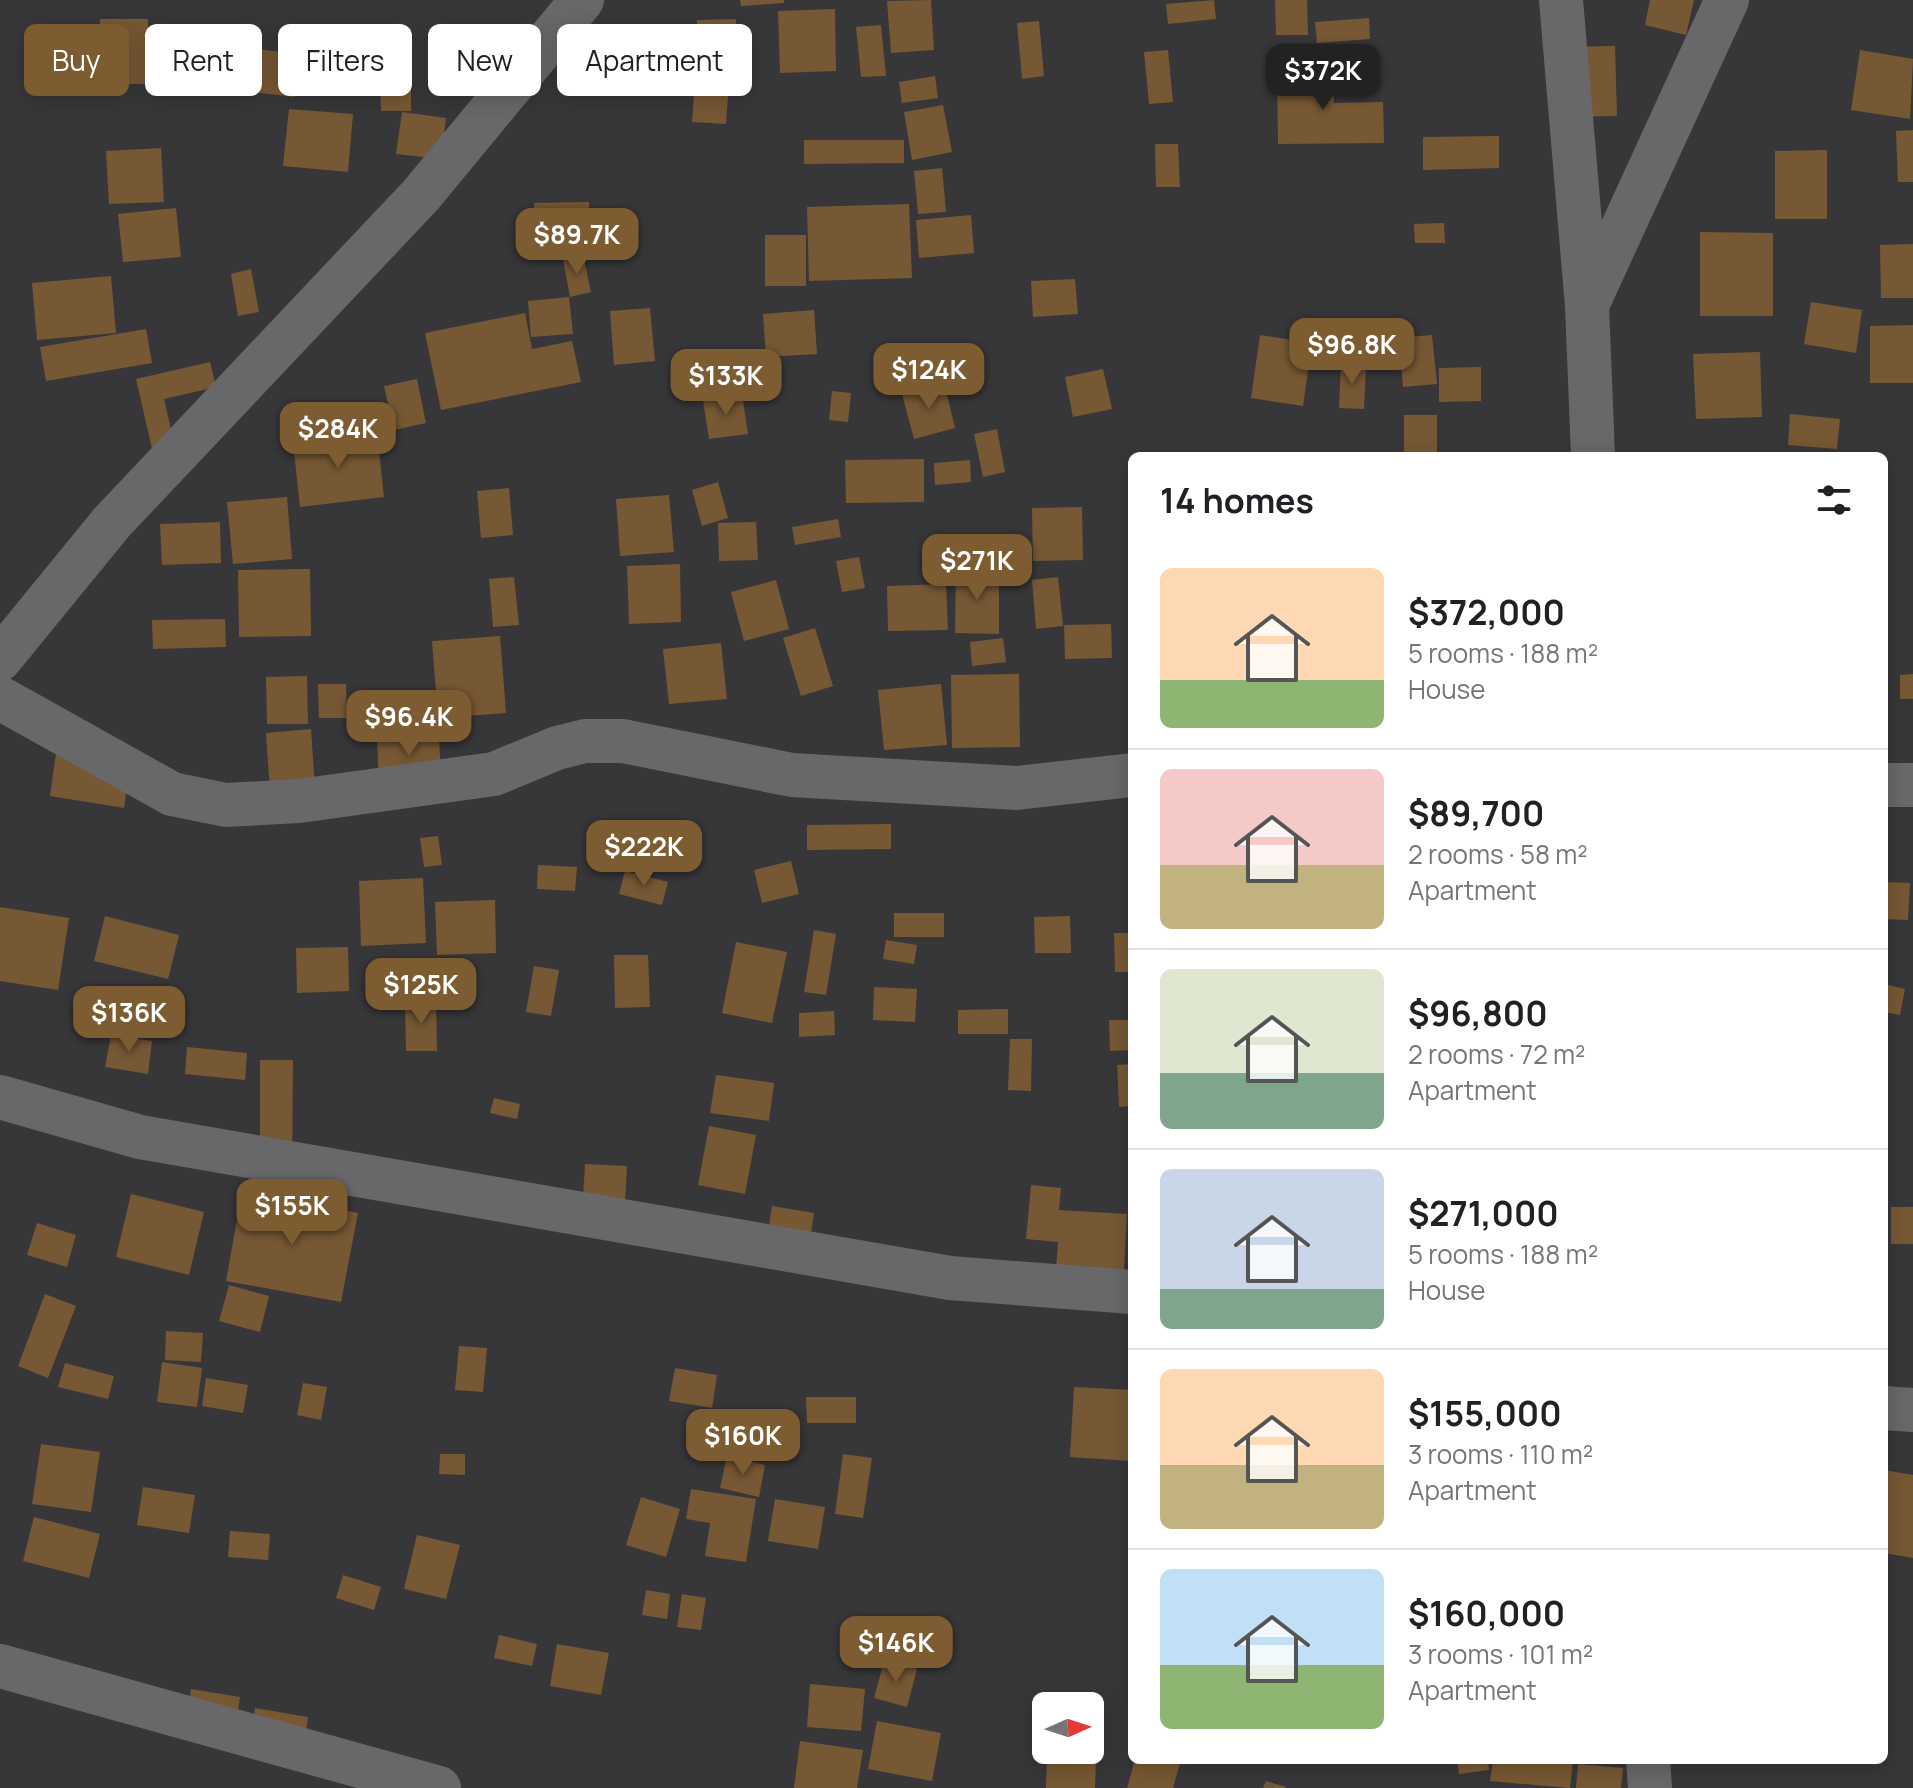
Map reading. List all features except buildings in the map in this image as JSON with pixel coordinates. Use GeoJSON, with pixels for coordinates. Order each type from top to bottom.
{"type":"FeatureCollection","features":[{"type":"Feature","properties":{"kind":"street"},"geometry":{"type":"LineString","coordinates":[[0,659],[112,522],[421,195],[582,0]]}},
{"type":"Feature","properties":{"kind":"street"},"geometry":{"type":"LineString","coordinates":[[1561,0],[1587,306],[1593,452]]}},
{"type":"Feature","properties":{"kind":"street"},"geometry":{"type":"LineString","coordinates":[[1587,306],[1727,0]]}},
{"type":"Feature","properties":{"kind":"street"},"geometry":{"type":"LineString","coordinates":[[0,698],[172,794],[226,805],[299,801],[494,774],[557,748],[585,741],[623,741],[792,775],[1017,788],[1128,775]]}},
{"type":"Feature","properties":{"kind":"street"},"geometry":{"type":"LineString","coordinates":[[1888,785],[1913,785]]}},
{"type":"Feature","properties":{"kind":"street"},"geometry":{"type":"LineString","coordinates":[[0,1097],[140,1137],[919,1273],[1128,1292]]}},
{"type":"Feature","properties":{"kind":"street"},"geometry":{"type":"LineString","coordinates":[[1888,1408],[1913,1410]]}},
{"type":"Feature","properties":{"kind":"street"},"geometry":{"type":"LineString","coordinates":[[0,1666],[439,1788]]}},
{"type":"Feature","properties":{"kind":"street"},"geometry":{"type":"LineString","coordinates":[[1648,1764],[1650,1788]]}}]}
